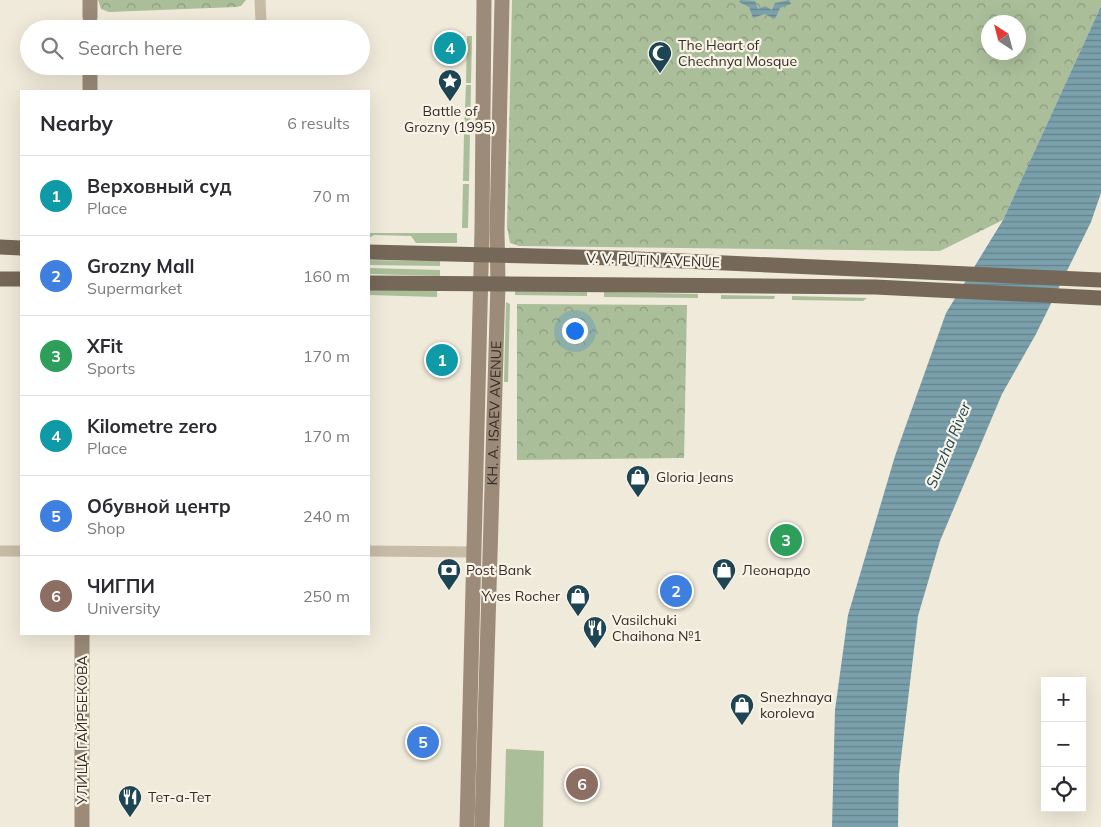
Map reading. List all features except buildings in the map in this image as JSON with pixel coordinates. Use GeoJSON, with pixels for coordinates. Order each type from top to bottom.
{"type":"FeatureCollection","features":[{"type":"Feature","properties":{"kind":"main road"},"geometry":{"type":"LineString","coordinates":[[90,0],[90,17]]}},
{"type":"Feature","properties":{"kind":"main road","name":"KH. A. ISAEV AVENUE"},"geometry":{"type":"LineString","coordinates":[[467,827],[481,254],[484,0]]}},
{"type":"Feature","properties":{"kind":"main road","name":"KH. A. ISAEV AVENUE"},"geometry":{"type":"LineString","coordinates":[[482,827],[498,284],[502,0]]}},
{"type":"Feature","properties":{"kind":"main road"},"geometry":{"type":"LineString","coordinates":[[90,75],[90,90]]}},
{"type":"Feature","properties":{"kind":"main road"},"geometry":{"type":"LineString","coordinates":[[0,247],[20,248]]}},
{"type":"Feature","properties":{"kind":"main road","name":"V. V. PUTIN AVENUE"},"geometry":{"type":"LineString","coordinates":[[370,252],[498,254],[1101,280]]}},
{"type":"Feature","properties":{"kind":"main road"},"geometry":{"type":"LineString","coordinates":[[0,279],[20,280]]}},
{"type":"Feature","properties":{"kind":"main road","name":"V. V. PUTIN AVENUE"},"geometry":{"type":"LineString","coordinates":[[370,282],[929,288],[1101,298]]}},
{"type":"Feature","properties":{"kind":"main road"},"geometry":{"type":"LineString","coordinates":[[473,552],[491,552]]}},
{"type":"Feature","properties":{"kind":"main road","name":"УЛИЦА ГАЙРБЕКОВА"},"geometry":{"type":"LineString","coordinates":[[82,635],[82,827]]}},
{"type":"Feature","properties":{"kind":"street"},"geometry":{"type":"LineString","coordinates":[[260,0],[261,20]]}},
{"type":"Feature","properties":{"kind":"street"},"geometry":{"type":"LineString","coordinates":[[0,551],[20,551]]}},
{"type":"Feature","properties":{"kind":"street"},"geometry":{"type":"LineString","coordinates":[[370,551],[473,552]]}},
{"type":"Feature","properties":{"kind":"green space"},"geometry":{"type":"Polygon","coordinates":[[[98,0],[246,0],[241,6],[236,7],[109,12],[101,9],[98,0]]]}},
{"type":"Feature","properties":{"kind":"green space"},"geometry":{"type":"Polygon","coordinates":[[[512,0],[1101,0],[1101,6],[1003,220],[940,251],[519,246],[510,243],[507,227],[512,0]]]}},
{"type":"Feature","properties":{"kind":"green space"},"geometry":{"type":"Polygon","coordinates":[[[467,36],[472,36],[471,83],[466,83],[467,36]]]}},
{"type":"Feature","properties":{"kind":"green space"},"geometry":{"type":"Polygon","coordinates":[[[466,85],[471,85],[470,133],[464,132],[466,85]]]}},
{"type":"Feature","properties":{"kind":"green space"},"geometry":{"type":"Polygon","coordinates":[[[464,134],[470,135],[469,181],[463,181],[464,134]]]}},
{"type":"Feature","properties":{"kind":"green space"},"geometry":{"type":"Polygon","coordinates":[[[463,184],[469,184],[468,228],[462,228],[463,184]]]}},
{"type":"Feature","properties":{"kind":"green space"},"geometry":{"type":"Polygon","coordinates":[[[370,233],[457,233],[457,243],[416,243],[411,236],[374,235],[370,237],[370,233]]]}},
{"type":"Feature","properties":{"kind":"green space"},"geometry":{"type":"Polygon","coordinates":[[[370,260],[440,261],[440,266],[370,265],[370,260]]]}},
{"type":"Feature","properties":{"kind":"green space"},"geometry":{"type":"Polygon","coordinates":[[[370,268],[440,270],[440,276],[370,274],[370,268]]]}},
{"type":"Feature","properties":{"kind":"green space"},"geometry":{"type":"Polygon","coordinates":[[[370,288],[437,290],[437,297],[370,295],[370,288]]]}},
{"type":"Feature","properties":{"kind":"green space"},"geometry":{"type":"Polygon","coordinates":[[[515,291],[587,291],[587,296],[515,295],[515,291]]]}},
{"type":"Feature","properties":{"kind":"green space"},"geometry":{"type":"Polygon","coordinates":[[[604,292],[698,294],[698,298],[604,297],[604,292]]]}},
{"type":"Feature","properties":{"kind":"green space"},"geometry":{"type":"Polygon","coordinates":[[[721,295],[775,296],[774,299],[721,299],[721,295]]]}},
{"type":"Feature","properties":{"kind":"green space"},"geometry":{"type":"Polygon","coordinates":[[[792,296],[867,298],[863,301],[792,300],[792,296]]]}},
{"type":"Feature","properties":{"kind":"green space"},"geometry":{"type":"Polygon","coordinates":[[[506,302],[510,304],[508,382],[504,382],[506,302]]]}},
{"type":"Feature","properties":{"kind":"green space"},"geometry":{"type":"Polygon","coordinates":[[[517,304],[687,305],[684,458],[517,460],[517,304]]]}},
{"type":"Feature","properties":{"kind":"green space"},"geometry":{"type":"Polygon","coordinates":[[[506,749],[544,751],[543,827],[504,827],[506,749]]]}},
{"type":"Feature","properties":{"kind":"water"},"geometry":{"type":"Polygon","coordinates":[[[740,0],[755,1],[758,9],[765,6],[772,10],[775,3],[789,0],[791,4],[780,8],[775,19],[765,14],[753,18],[749,7],[739,2],[740,0]]]}},
{"type":"Feature","properties":{"kind":"water","name":"Sunzha River"},"geometry":{"type":"Polygon","coordinates":[[[1101,6],[1101,193],[1091,222],[1036,334],[1002,394],[940,541],[918,616],[899,775],[898,827],[832,827],[835,710],[848,615],[895,456],[946,313],[1003,220],[1101,6]]]}},
{"type":"Feature","properties":{"kind":"place","name":"Kilometre zero"},"geometry":{"type":"Point","coordinates":[450,48]}},
{"type":"Feature","properties":{"kind":"place","name":"The Heart of Chechnya Mosque"},"geometry":{"type":"Point","coordinates":[660,74]}},
{"type":"Feature","properties":{"kind":"place","name":"Battle of Grozny (1995)"},"geometry":{"type":"Point","coordinates":[450,102]}},
{"type":"Feature","properties":{"kind":"place","name":"Верховный суд"},"geometry":{"type":"Point","coordinates":[442,360]}},
{"type":"Feature","properties":{"kind":"place","name":"Gloria Jeans"},"geometry":{"type":"Point","coordinates":[638,498]}},
{"type":"Feature","properties":{"kind":"place","name":"XFit"},"geometry":{"type":"Point","coordinates":[786,540]}},
{"type":"Feature","properties":{"kind":"place","name":"Post Bank"},"geometry":{"type":"Point","coordinates":[449,591]}},
{"type":"Feature","properties":{"kind":"place","name":"Grozny Mall"},"geometry":{"type":"Point","coordinates":[676,591]}},
{"type":"Feature","properties":{"kind":"place","name":"Леонардо"},"geometry":{"type":"Point","coordinates":[724,591]}},
{"type":"Feature","properties":{"kind":"place","name":"Yves Rocher"},"geometry":{"type":"Point","coordinates":[578,617]}},
{"type":"Feature","properties":{"kind":"place","name":"Vasilchuki Chaihona №1"},"geometry":{"type":"Point","coordinates":[595,649]}},
{"type":"Feature","properties":{"kind":"place","name":"Snezhnaya koroleva"},"geometry":{"type":"Point","coordinates":[742,726]}},
{"type":"Feature","properties":{"kind":"place","name":"Обувной центр"},"geometry":{"type":"Point","coordinates":[423,742]}},
{"type":"Feature","properties":{"kind":"place","name":"ЧИГПИ"},"geometry":{"type":"Point","coordinates":[582,784]}},
{"type":"Feature","properties":{"kind":"place","name":"Тет-а-Тет"},"geometry":{"type":"Point","coordinates":[130,818]}}]}
